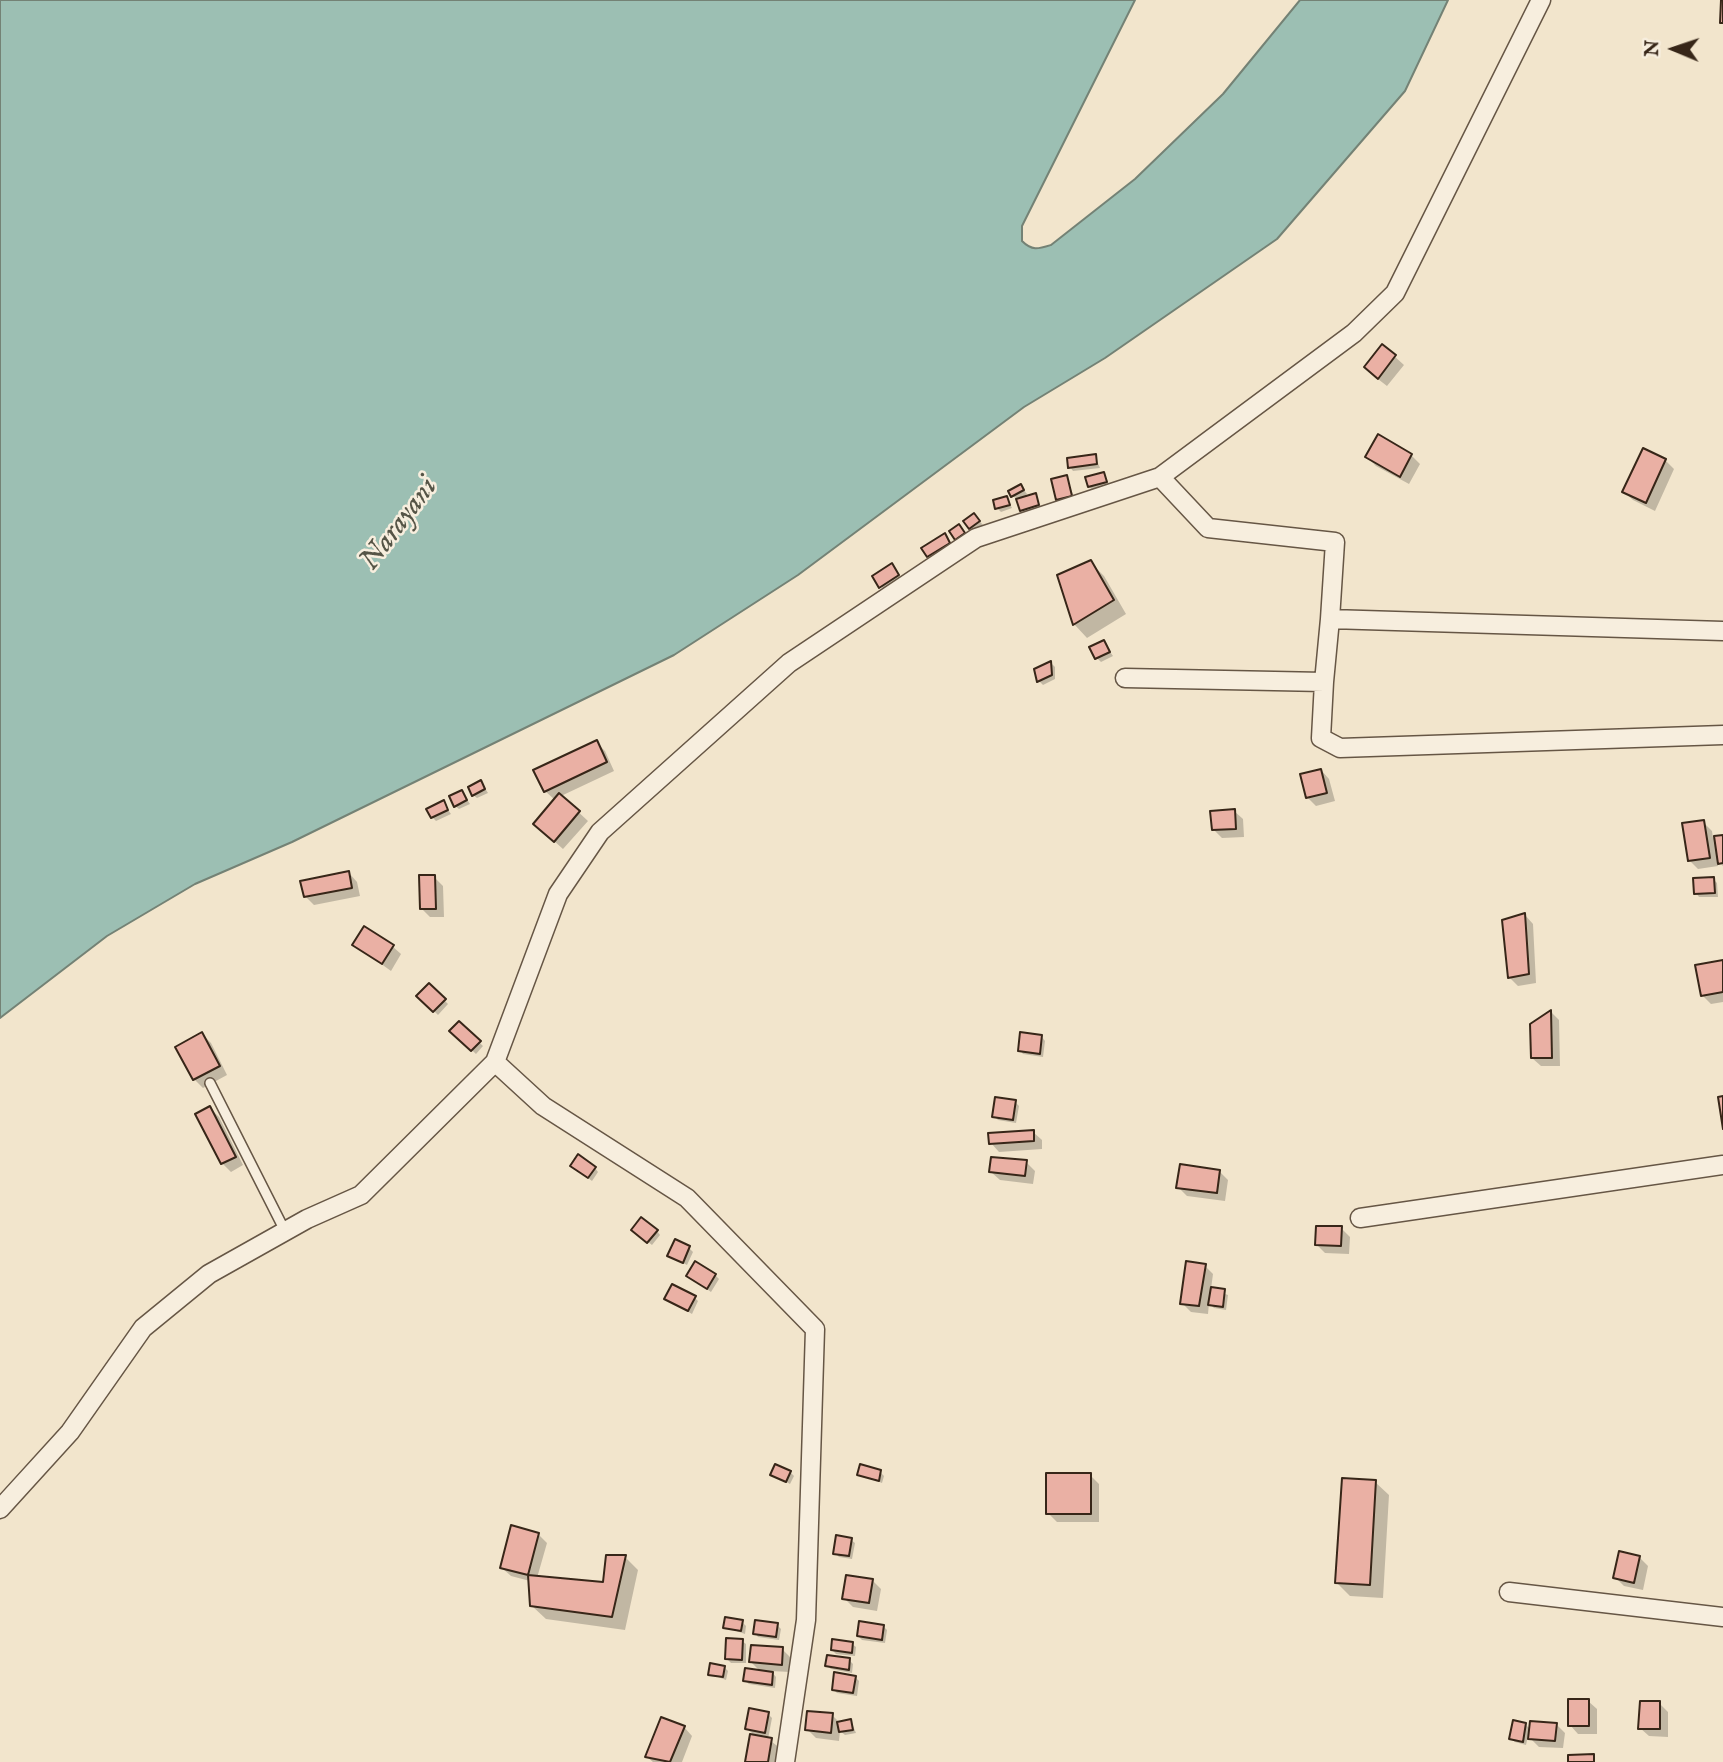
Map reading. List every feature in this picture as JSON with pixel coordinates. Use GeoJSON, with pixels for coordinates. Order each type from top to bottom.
{"type":"FeatureCollection","features":[{"type":"Feature","properties":{"kind":"street"},"geometry":{"type":"LineString","coordinates":[[0,1509],[70,1432],[143,1328],[209,1274],[285,1231],[361,1195],[495,1062],[558,894],[600,832],[789,663],[976,538],[1160,477],[1354,333],[1395,293],[1541,0]]}},
{"type":"Feature","properties":{"kind":"street"},"geometry":{"type":"LineString","coordinates":[[1160,477],[1208,528],[1335,542],[1321,738],[1340,748],[1723,736]]}},
{"type":"Feature","properties":{"kind":"street"},"geometry":{"type":"LineString","coordinates":[[1330,619],[1723,631]]}},
{"type":"Feature","properties":{"kind":"street"},"geometry":{"type":"LineString","coordinates":[[1125,678],[1324,682]]}},
{"type":"Feature","properties":{"kind":"street"},"geometry":{"type":"LineString","coordinates":[[495,1062],[543,1106],[687,1198],[815,1329],[806,1620],[785,1762]]}},
{"type":"Feature","properties":{"kind":"street"},"geometry":{"type":"LineString","coordinates":[[1360,1217],[1723,1165]]}},
{"type":"Feature","properties":{"kind":"street"},"geometry":{"type":"LineString","coordinates":[[1509,1592],[1723,1617]]}},
{"type":"Feature","properties":{"kind":"lane"},"geometry":{"type":"LineString","coordinates":[[210,1083],[285,1231]]}},
{"type":"Feature","properties":{"kind":"water","name":"Narayani"},"geometry":{"type":"Polygon","coordinates":[[[0,0],[1135,0],[1022,226],[1022,241],[1035,248],[1051,245],[1135,179],[1223,94],[1300,0],[1448,0],[1405,91],[1277,239],[1105,358],[1024,407],[798,575],[674,655],[292,842],[195,884],[107,936],[0,1018],[0,0]]]}},
{"type":"Feature","properties":{"kind":"building"},"geometry":{"type":"Polygon","coordinates":[[[1723,0],[1723,23],[1720,23],[1723,0]]]}},
{"type":"Feature","properties":{"kind":"building"},"geometry":{"type":"Polygon","coordinates":[[[1382,344],[1396,355],[1378,379],[1364,367],[1382,344]]]}},
{"type":"Feature","properties":{"kind":"building"},"geometry":{"type":"Polygon","coordinates":[[[1378,434],[1412,454],[1400,477],[1365,457],[1378,434]]]}},
{"type":"Feature","properties":{"kind":"building"},"geometry":{"type":"Polygon","coordinates":[[[1643,448],[1666,459],[1646,503],[1622,492],[1643,448]]]}},
{"type":"Feature","properties":{"kind":"building"},"geometry":{"type":"Polygon","coordinates":[[[1096,454],[1097,464],[1068,468],[1067,458],[1096,454]]]}},
{"type":"Feature","properties":{"kind":"building"},"geometry":{"type":"Polygon","coordinates":[[[1104,472],[1107,482],[1088,487],[1085,477],[1104,472]]]}},
{"type":"Feature","properties":{"kind":"building"},"geometry":{"type":"Polygon","coordinates":[[[1067,475],[1072,496],[1056,500],[1051,479],[1067,475]]]}},
{"type":"Feature","properties":{"kind":"building"},"geometry":{"type":"Polygon","coordinates":[[[1021,484],[1024,490],[1011,497],[1008,491],[1021,484]]]}},
{"type":"Feature","properties":{"kind":"building"},"geometry":{"type":"Polygon","coordinates":[[[1036,493],[1039,505],[1020,511],[1016,499],[1036,493]]]}},
{"type":"Feature","properties":{"kind":"building"},"geometry":{"type":"Polygon","coordinates":[[[1007,496],[1010,505],[995,509],[993,500],[1007,496]]]}},
{"type":"Feature","properties":{"kind":"building"},"geometry":{"type":"Polygon","coordinates":[[[974,513],[980,521],[969,529],[963,521],[974,513]]]}},
{"type":"Feature","properties":{"kind":"building"},"geometry":{"type":"Polygon","coordinates":[[[959,524],[965,533],[955,540],[949,531],[959,524]]]}},
{"type":"Feature","properties":{"kind":"building"},"geometry":{"type":"Polygon","coordinates":[[[945,533],[950,543],[927,557],[921,548],[945,533]]]}},
{"type":"Feature","properties":{"kind":"building"},"geometry":{"type":"Polygon","coordinates":[[[1091,560],[1114,600],[1073,625],[1057,575],[1091,560]]]}},
{"type":"Feature","properties":{"kind":"building"},"geometry":{"type":"Polygon","coordinates":[[[892,563],[899,575],[879,588],[872,576],[892,563]]]}},
{"type":"Feature","properties":{"kind":"building"},"geometry":{"type":"Polygon","coordinates":[[[1104,640],[1110,652],[1095,659],[1089,647],[1104,640]]]}},
{"type":"Feature","properties":{"kind":"building"},"geometry":{"type":"Polygon","coordinates":[[[1051,661],[1052,675],[1037,682],[1034,669],[1051,661]]]}},
{"type":"Feature","properties":{"kind":"building"},"geometry":{"type":"Polygon","coordinates":[[[597,740],[607,762],[544,792],[533,770],[597,740]]]}},
{"type":"Feature","properties":{"kind":"building"},"geometry":{"type":"Polygon","coordinates":[[[1321,769],[1327,793],[1306,798],[1300,774],[1321,769]]]}},
{"type":"Feature","properties":{"kind":"building"},"geometry":{"type":"Polygon","coordinates":[[[481,780],[485,789],[472,796],[468,787],[481,780]]]}},
{"type":"Feature","properties":{"kind":"building"},"geometry":{"type":"Polygon","coordinates":[[[462,790],[467,800],[454,807],[449,796],[462,790]]]}},
{"type":"Feature","properties":{"kind":"building"},"geometry":{"type":"Polygon","coordinates":[[[559,793],[580,811],[554,842],[533,824],[559,793]]]}},
{"type":"Feature","properties":{"kind":"building"},"geometry":{"type":"Polygon","coordinates":[[[444,800],[448,810],[431,818],[426,809],[444,800]]]}},
{"type":"Feature","properties":{"kind":"building"},"geometry":{"type":"Polygon","coordinates":[[[1235,809],[1236,829],[1212,830],[1210,811],[1235,809]]]}},
{"type":"Feature","properties":{"kind":"building"},"geometry":{"type":"Polygon","coordinates":[[[1704,820],[1710,858],[1688,861],[1682,823],[1704,820]]]}},
{"type":"Feature","properties":{"kind":"building"},"geometry":{"type":"Polygon","coordinates":[[[1723,835],[1723,863],[1718,864],[1714,836],[1723,835]]]}},
{"type":"Feature","properties":{"kind":"building"},"geometry":{"type":"Polygon","coordinates":[[[349,871],[352,888],[304,897],[300,881],[349,871]]]}},
{"type":"Feature","properties":{"kind":"building"},"geometry":{"type":"Polygon","coordinates":[[[419,875],[435,875],[436,909],[420,909],[419,875]]]}},
{"type":"Feature","properties":{"kind":"building"},"geometry":{"type":"Polygon","coordinates":[[[1714,877],[1715,893],[1694,894],[1693,878],[1714,877]]]}},
{"type":"Feature","properties":{"kind":"building"},"geometry":{"type":"Polygon","coordinates":[[[1525,913],[1529,974],[1508,978],[1502,920],[1525,913]]]}},
{"type":"Feature","properties":{"kind":"building"},"geometry":{"type":"Polygon","coordinates":[[[364,926],[394,945],[382,964],[352,945],[364,926]]]}},
{"type":"Feature","properties":{"kind":"building"},"geometry":{"type":"Polygon","coordinates":[[[1723,960],[1723,992],[1701,996],[1695,965],[1723,960]]]}},
{"type":"Feature","properties":{"kind":"building"},"geometry":{"type":"Polygon","coordinates":[[[429,983],[446,999],[433,1012],[416,996],[429,983]]]}},
{"type":"Feature","properties":{"kind":"building"},"geometry":{"type":"Polygon","coordinates":[[[1551,1010],[1552,1058],[1531,1058],[1530,1024],[1551,1010]]]}},
{"type":"Feature","properties":{"kind":"building"},"geometry":{"type":"Polygon","coordinates":[[[459,1021],[481,1041],[471,1051],[449,1031],[459,1021]]]}},
{"type":"Feature","properties":{"kind":"building"},"geometry":{"type":"Polygon","coordinates":[[[202,1032],[220,1066],[193,1080],[175,1047],[202,1032]]]}},
{"type":"Feature","properties":{"kind":"building"},"geometry":{"type":"Polygon","coordinates":[[[1020,1032],[1042,1035],[1040,1054],[1018,1051],[1020,1032]]]}},
{"type":"Feature","properties":{"kind":"building"},"geometry":{"type":"Polygon","coordinates":[[[1723,1096],[1723,1129],[1718,1097],[1723,1096]]]}},
{"type":"Feature","properties":{"kind":"building"},"geometry":{"type":"Polygon","coordinates":[[[995,1097],[1016,1100],[1013,1120],[992,1117],[995,1097]]]}},
{"type":"Feature","properties":{"kind":"building"},"geometry":{"type":"Polygon","coordinates":[[[210,1106],[236,1157],[221,1164],[195,1114],[210,1106]]]}},
{"type":"Feature","properties":{"kind":"building"},"geometry":{"type":"Polygon","coordinates":[[[1034,1130],[1034,1141],[989,1144],[988,1133],[1034,1130]]]}},
{"type":"Feature","properties":{"kind":"building"},"geometry":{"type":"Polygon","coordinates":[[[578,1154],[596,1167],[588,1178],[570,1166],[578,1154]]]}},
{"type":"Feature","properties":{"kind":"building"},"geometry":{"type":"Polygon","coordinates":[[[991,1157],[1027,1160],[1025,1176],[989,1172],[991,1157]]]}},
{"type":"Feature","properties":{"kind":"building"},"geometry":{"type":"Polygon","coordinates":[[[1180,1164],[1220,1170],[1217,1193],[1176,1188],[1180,1164]]]}},
{"type":"Feature","properties":{"kind":"building"},"geometry":{"type":"Polygon","coordinates":[[[641,1217],[658,1230],[647,1243],[631,1230],[641,1217]]]}},
{"type":"Feature","properties":{"kind":"building"},"geometry":{"type":"Polygon","coordinates":[[[1316,1226],[1342,1226],[1341,1246],[1315,1245],[1316,1226]]]}},
{"type":"Feature","properties":{"kind":"building"},"geometry":{"type":"Polygon","coordinates":[[[675,1239],[690,1246],[683,1263],[667,1256],[675,1239]]]}},
{"type":"Feature","properties":{"kind":"building"},"geometry":{"type":"Polygon","coordinates":[[[695,1261],[716,1274],[707,1289],[686,1276],[695,1261]]]}},
{"type":"Feature","properties":{"kind":"building"},"geometry":{"type":"Polygon","coordinates":[[[1186,1261],[1206,1264],[1199,1306],[1180,1304],[1186,1261]]]}},
{"type":"Feature","properties":{"kind":"building"},"geometry":{"type":"Polygon","coordinates":[[[672,1284],[696,1296],[688,1311],[664,1299],[672,1284]]]}},
{"type":"Feature","properties":{"kind":"building"},"geometry":{"type":"Polygon","coordinates":[[[1211,1287],[1225,1289],[1223,1307],[1208,1305],[1211,1287]]]}},
{"type":"Feature","properties":{"kind":"building"},"geometry":{"type":"Polygon","coordinates":[[[775,1464],[791,1471],[786,1482],[770,1475],[775,1464]]]}},
{"type":"Feature","properties":{"kind":"building"},"geometry":{"type":"Polygon","coordinates":[[[860,1464],[881,1470],[879,1481],[857,1475],[860,1464]]]}},
{"type":"Feature","properties":{"kind":"building"},"geometry":{"type":"Polygon","coordinates":[[[1046,1473],[1091,1473],[1091,1514],[1046,1514],[1046,1473]]]}},
{"type":"Feature","properties":{"kind":"building"},"geometry":{"type":"Polygon","coordinates":[[[1342,1478],[1376,1480],[1370,1585],[1335,1583],[1342,1478]]]}},
{"type":"Feature","properties":{"kind":"building"},"geometry":{"type":"Polygon","coordinates":[[[511,1525],[539,1533],[528,1575],[500,1568],[511,1525]]]}},
{"type":"Feature","properties":{"kind":"building"},"geometry":{"type":"Polygon","coordinates":[[[836,1535],[852,1538],[849,1556],[833,1554],[836,1535]]]}},
{"type":"Feature","properties":{"kind":"building"},"geometry":{"type":"Polygon","coordinates":[[[1619,1551],[1640,1556],[1634,1583],[1613,1578],[1619,1551]]]}},
{"type":"Feature","properties":{"kind":"building"},"geometry":{"type":"Polygon","coordinates":[[[606,1555],[626,1555],[612,1617],[530,1606],[528,1575],[603,1582],[606,1555]]]}},
{"type":"Feature","properties":{"kind":"building"},"geometry":{"type":"Polygon","coordinates":[[[846,1575],[873,1579],[869,1603],[842,1599],[846,1575]]]}},
{"type":"Feature","properties":{"kind":"building"},"geometry":{"type":"Polygon","coordinates":[[[725,1617],[743,1620],[741,1631],[723,1628],[725,1617]]]}},
{"type":"Feature","properties":{"kind":"building"},"geometry":{"type":"Polygon","coordinates":[[[755,1620],[778,1623],[776,1637],[753,1634],[755,1620]]]}},
{"type":"Feature","properties":{"kind":"building"},"geometry":{"type":"Polygon","coordinates":[[[859,1621],[884,1625],[882,1640],[857,1636],[859,1621]]]}},
{"type":"Feature","properties":{"kind":"building"},"geometry":{"type":"Polygon","coordinates":[[[726,1638],[743,1639],[742,1660],[725,1659],[726,1638]]]}},
{"type":"Feature","properties":{"kind":"building"},"geometry":{"type":"Polygon","coordinates":[[[832,1639],[853,1642],[852,1653],[831,1650],[832,1639]]]}},
{"type":"Feature","properties":{"kind":"building"},"geometry":{"type":"Polygon","coordinates":[[[751,1645],[783,1647],[782,1665],[749,1662],[751,1645]]]}},
{"type":"Feature","properties":{"kind":"building"},"geometry":{"type":"Polygon","coordinates":[[[827,1655],[850,1658],[849,1670],[825,1666],[827,1655]]]}},
{"type":"Feature","properties":{"kind":"building"},"geometry":{"type":"Polygon","coordinates":[[[710,1663],[725,1666],[723,1677],[708,1675],[710,1663]]]}},
{"type":"Feature","properties":{"kind":"building"},"geometry":{"type":"Polygon","coordinates":[[[745,1668],[773,1672],[772,1685],[743,1681],[745,1668]]]}},
{"type":"Feature","properties":{"kind":"building"},"geometry":{"type":"Polygon","coordinates":[[[834,1672],[856,1676],[853,1693],[832,1690],[834,1672]]]}},
{"type":"Feature","properties":{"kind":"building"},"geometry":{"type":"Polygon","coordinates":[[[1568,1699],[1589,1699],[1589,1726],[1568,1726],[1568,1699]]]}},
{"type":"Feature","properties":{"kind":"building"},"geometry":{"type":"Polygon","coordinates":[[[1640,1701],[1660,1701],[1660,1729],[1638,1729],[1640,1701]]]}},
{"type":"Feature","properties":{"kind":"building"},"geometry":{"type":"Polygon","coordinates":[[[749,1708],[769,1712],[765,1733],[745,1729],[749,1708]]]}},
{"type":"Feature","properties":{"kind":"building"},"geometry":{"type":"Polygon","coordinates":[[[807,1711],[833,1713],[831,1733],[805,1730],[807,1711]]]}},
{"type":"Feature","properties":{"kind":"building"},"geometry":{"type":"Polygon","coordinates":[[[661,1717],[685,1726],[670,1762],[645,1757],[661,1717]]]}},
{"type":"Feature","properties":{"kind":"building"},"geometry":{"type":"Polygon","coordinates":[[[851,1719],[853,1730],[839,1732],[837,1722],[851,1719]]]}},
{"type":"Feature","properties":{"kind":"building"},"geometry":{"type":"Polygon","coordinates":[[[1513,1720],[1526,1723],[1523,1742],[1509,1739],[1513,1720]]]}},
{"type":"Feature","properties":{"kind":"building"},"geometry":{"type":"Polygon","coordinates":[[[1530,1721],[1557,1723],[1555,1741],[1528,1739],[1530,1721]]]}},
{"type":"Feature","properties":{"kind":"building"},"geometry":{"type":"Polygon","coordinates":[[[750,1734],[772,1738],[768,1762],[745,1762],[750,1734]]]}},
{"type":"Feature","properties":{"kind":"building"},"geometry":{"type":"Polygon","coordinates":[[[1594,1754],[1594,1762],[1568,1762],[1568,1755],[1594,1754]]]}}]}
